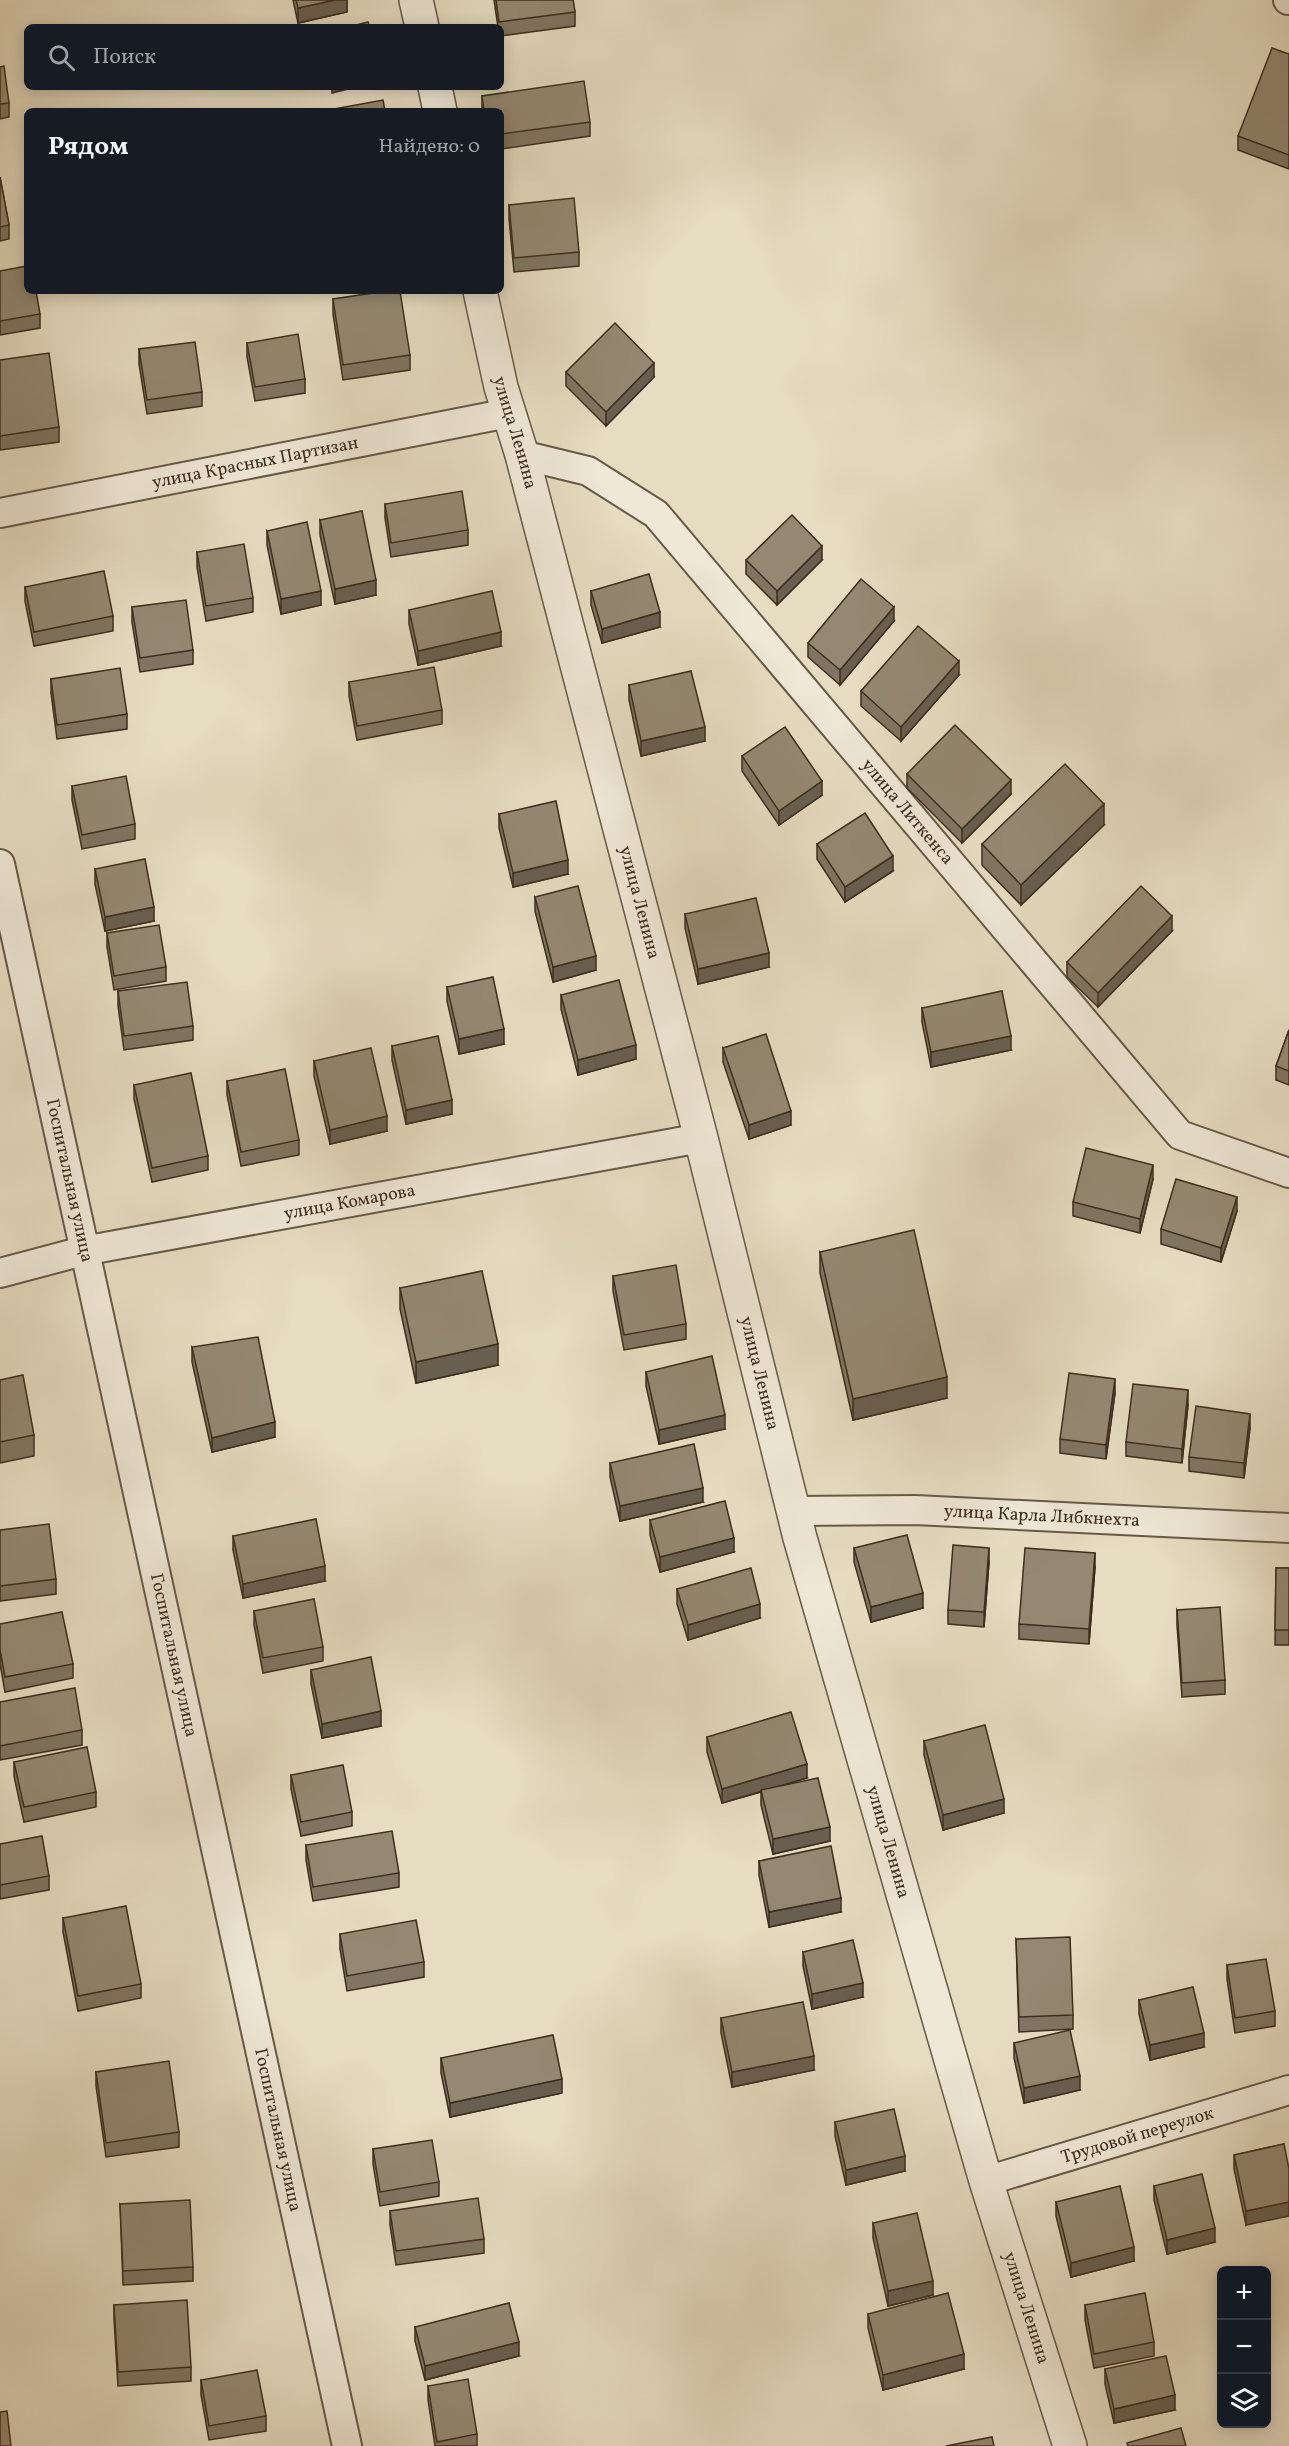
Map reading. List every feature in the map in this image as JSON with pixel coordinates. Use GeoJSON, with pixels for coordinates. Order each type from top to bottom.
{"type":"FeatureCollection","features":[{"type":"Feature","properties":{"kind":"street"},"geometry":{"type":"LineString","coordinates":[[416,0],[421,24]]}},
{"type":"Feature","properties":{"kind":"street"},"geometry":{"type":"LineString","coordinates":[[436,90],[439,108]]}},
{"type":"Feature","properties":{"kind":"street","name":"улица Ленина"},"geometry":{"type":"LineString","coordinates":[[481,294],[501,387],[522,455],[701,1138],[800,1538],[986,2181],[1070,2446]]}},
{"type":"Feature","properties":{"kind":"street","name":"улица Красных Партизан"},"geometry":{"type":"LineString","coordinates":[[0,513],[509,413]]}},
{"type":"Feature","properties":{"kind":"street","name":"улица Литкенса"},"geometry":{"type":"LineString","coordinates":[[522,455],[588,471],[656,514],[1180,1135],[1289,1173]]}},
{"type":"Feature","properties":{"kind":"street","name":"Госпитальная улица"},"geometry":{"type":"LineString","coordinates":[[0,864],[83,1251],[347,2446]]}},
{"type":"Feature","properties":{"kind":"street","name":"улица Комарова"},"geometry":{"type":"LineString","coordinates":[[0,1273],[83,1251],[701,1138]]}},
{"type":"Feature","properties":{"kind":"street","name":"улица Карла Либкнехта"},"geometry":{"type":"LineString","coordinates":[[794,1511],[915,1510],[1289,1528]]}},
{"type":"Feature","properties":{"kind":"street","name":"Трудовой переулок"},"geometry":{"type":"LineString","coordinates":[[986,2181],[1289,2090]]}},
{"type":"Feature","properties":{"kind":"building"},"geometry":{"type":"Polygon","coordinates":[[[296,0],[335,0],[298,8],[296,0]]]}},
{"type":"Feature","properties":{"kind":"building"},"geometry":{"type":"Polygon","coordinates":[[[496,0],[573,0],[575,12],[499,22],[496,0]]]}},
{"type":"Feature","properties":{"kind":"building"},"geometry":{"type":"Polygon","coordinates":[[[1272,48],[1289,54],[1289,155],[1238,136],[1272,48]]]}},
{"type":"Feature","properties":{"kind":"building"},"geometry":{"type":"Polygon","coordinates":[[[4,66],[9,103],[0,104],[0,67],[4,66]]]}},
{"type":"Feature","properties":{"kind":"building"},"geometry":{"type":"Polygon","coordinates":[[[584,81],[590,122],[504,134],[504,108],[484,108],[482,96],[584,81]]]}},
{"type":"Feature","properties":{"kind":"building"},"geometry":{"type":"Polygon","coordinates":[[[383,100],[384,108],[339,108],[383,100]]]}},
{"type":"Feature","properties":{"kind":"building"},"geometry":{"type":"Polygon","coordinates":[[[0,177],[9,225],[0,227],[0,177]]]}},
{"type":"Feature","properties":{"kind":"building"},"geometry":{"type":"Polygon","coordinates":[[[574,198],[579,252],[514,258],[509,205],[574,198]]]}},
{"type":"Feature","properties":{"kind":"building"},"geometry":{"type":"Polygon","coordinates":[[[24,267],[24,294],[37,294],[40,314],[0,321],[0,271],[24,267]]]}},
{"type":"Feature","properties":{"kind":"building"},"geometry":{"type":"Polygon","coordinates":[[[367,294],[400,294],[410,355],[343,365],[333,299],[367,294]]]}},
{"type":"Feature","properties":{"kind":"building"},"geometry":{"type":"Polygon","coordinates":[[[615,323],[654,363],[606,412],[566,372],[615,323]]]}},
{"type":"Feature","properties":{"kind":"building"},"geometry":{"type":"Polygon","coordinates":[[[298,334],[305,379],[255,387],[247,343],[298,334]]]}},
{"type":"Feature","properties":{"kind":"building"},"geometry":{"type":"Polygon","coordinates":[[[195,342],[202,392],[147,400],[139,349],[195,342]]]}},
{"type":"Feature","properties":{"kind":"building"},"geometry":{"type":"Polygon","coordinates":[[[49,353],[59,427],[0,436],[0,360],[49,353]]]}},
{"type":"Feature","properties":{"kind":"building"},"geometry":{"type":"Polygon","coordinates":[[[462,491],[468,530],[391,543],[385,504],[462,491]]]}},
{"type":"Feature","properties":{"kind":"building"},"geometry":{"type":"Polygon","coordinates":[[[362,511],[376,580],[335,589],[320,520],[362,511]]]}},
{"type":"Feature","properties":{"kind":"building"},"geometry":{"type":"Polygon","coordinates":[[[792,515],[822,546],[777,591],[746,560],[792,515]]]}},
{"type":"Feature","properties":{"kind":"building"},"geometry":{"type":"Polygon","coordinates":[[[307,522],[321,591],[281,599],[267,531],[307,522]]]}},
{"type":"Feature","properties":{"kind":"building"},"geometry":{"type":"Polygon","coordinates":[[[244,544],[253,598],[206,606],[197,552],[244,544]]]}},
{"type":"Feature","properties":{"kind":"building"},"geometry":{"type":"Polygon","coordinates":[[[104,571],[113,616],[34,632],[25,587],[104,571]]]}},
{"type":"Feature","properties":{"kind":"building"},"geometry":{"type":"Polygon","coordinates":[[[649,574],[660,612],[602,629],[591,591],[649,574]]]}},
{"type":"Feature","properties":{"kind":"building"},"geometry":{"type":"Polygon","coordinates":[[[861,579],[894,607],[840,670],[808,643],[861,579]]]}},
{"type":"Feature","properties":{"kind":"building"},"geometry":{"type":"Polygon","coordinates":[[[492,591],[501,632],[418,651],[409,610],[492,591]]]}},
{"type":"Feature","properties":{"kind":"building"},"geometry":{"type":"Polygon","coordinates":[[[186,600],[193,650],[140,658],[132,607],[186,600]]]}},
{"type":"Feature","properties":{"kind":"building"},"geometry":{"type":"Polygon","coordinates":[[[918,626],[959,661],[901,727],[861,691],[918,626]]]}},
{"type":"Feature","properties":{"kind":"building"},"geometry":{"type":"Polygon","coordinates":[[[434,667],[442,710],[357,726],[349,682],[434,667]]]}},
{"type":"Feature","properties":{"kind":"building"},"geometry":{"type":"Polygon","coordinates":[[[120,668],[127,714],[57,725],[51,679],[120,668]]]}},
{"type":"Feature","properties":{"kind":"building"},"geometry":{"type":"Polygon","coordinates":[[[691,671],[705,727],[641,741],[629,685],[691,671]]]}},
{"type":"Feature","properties":{"kind":"building"},"geometry":{"type":"Polygon","coordinates":[[[955,725],[1011,780],[962,829],[907,774],[955,725]]]}},
{"type":"Feature","properties":{"kind":"building"},"geometry":{"type":"Polygon","coordinates":[[[785,727],[822,781],[779,811],[742,756],[785,727]]]}},
{"type":"Feature","properties":{"kind":"building"},"geometry":{"type":"Polygon","coordinates":[[[1065,764],[1104,804],[1021,885],[982,844],[1065,764]]]}},
{"type":"Feature","properties":{"kind":"building"},"geometry":{"type":"Polygon","coordinates":[[[126,776],[135,824],[82,835],[72,786],[126,776]]]}},
{"type":"Feature","properties":{"kind":"building"},"geometry":{"type":"Polygon","coordinates":[[[556,801],[568,860],[513,873],[499,814],[556,801]]]}},
{"type":"Feature","properties":{"kind":"building"},"geometry":{"type":"Polygon","coordinates":[[[865,813],[893,856],[845,887],[817,844],[865,813]]]}},
{"type":"Feature","properties":{"kind":"building"},"geometry":{"type":"Polygon","coordinates":[[[145,859],[154,907],[105,917],[95,869],[145,859]]]}},
{"type":"Feature","properties":{"kind":"building"},"geometry":{"type":"Polygon","coordinates":[[[578,886],[596,956],[553,967],[535,897],[578,886]]]}},
{"type":"Feature","properties":{"kind":"building"},"geometry":{"type":"Polygon","coordinates":[[[1141,886],[1172,916],[1098,993],[1067,962],[1141,886]]]}},
{"type":"Feature","properties":{"kind":"building"},"geometry":{"type":"Polygon","coordinates":[[[756,898],[769,953],[698,969],[685,914],[756,898]]]}},
{"type":"Feature","properties":{"kind":"building"},"geometry":{"type":"Polygon","coordinates":[[[159,925],[166,967],[114,976],[107,933],[159,925]]]}},
{"type":"Feature","properties":{"kind":"building"},"geometry":{"type":"Polygon","coordinates":[[[493,977],[504,1029],[459,1039],[447,987],[493,977]]]}},
{"type":"Feature","properties":{"kind":"building"},"geometry":{"type":"Polygon","coordinates":[[[619,980],[636,1045],[578,1060],[561,995],[619,980]]]}},
{"type":"Feature","properties":{"kind":"building"},"geometry":{"type":"Polygon","coordinates":[[[187,982],[193,1026],[124,1036],[118,991],[187,982]]]}},
{"type":"Feature","properties":{"kind":"building"},"geometry":{"type":"Polygon","coordinates":[[[1002,991],[1011,1036],[931,1052],[922,1008],[1002,991]]]}},
{"type":"Feature","properties":{"kind":"building"},"geometry":{"type":"Polygon","coordinates":[[[1289,1030],[1289,1071],[1276,1066],[1289,1030]]]}},
{"type":"Feature","properties":{"kind":"building"},"geometry":{"type":"Polygon","coordinates":[[[766,1034],[791,1111],[749,1125],[723,1048],[766,1034]]]}},
{"type":"Feature","properties":{"kind":"building"},"geometry":{"type":"Polygon","coordinates":[[[438,1036],[452,1100],[406,1110],[392,1046],[438,1036]]]}},
{"type":"Feature","properties":{"kind":"building"},"geometry":{"type":"Polygon","coordinates":[[[371,1048],[387,1116],[330,1130],[314,1061],[371,1048]]]}},
{"type":"Feature","properties":{"kind":"building"},"geometry":{"type":"Polygon","coordinates":[[[285,1069],[299,1140],[241,1152],[227,1081],[285,1069]]]}},
{"type":"Feature","properties":{"kind":"building"},"geometry":{"type":"Polygon","coordinates":[[[191,1073],[208,1156],[152,1168],[134,1085],[191,1073]]]}},
{"type":"Feature","properties":{"kind":"building"},"geometry":{"type":"Polygon","coordinates":[[[1086,1148],[1153,1165],[1140,1219],[1073,1202],[1086,1148]]]}},
{"type":"Feature","properties":{"kind":"building"},"geometry":{"type":"Polygon","coordinates":[[[1176,1179],[1237,1197],[1221,1248],[1161,1229],[1176,1179]]]}},
{"type":"Feature","properties":{"kind":"building"},"geometry":{"type":"Polygon","coordinates":[[[914,1230],[947,1377],[853,1399],[820,1252],[914,1230]]]}},
{"type":"Feature","properties":{"kind":"building"},"geometry":{"type":"Polygon","coordinates":[[[676,1265],[686,1324],[624,1335],[613,1276],[676,1265]]]}},
{"type":"Feature","properties":{"kind":"building"},"geometry":{"type":"Polygon","coordinates":[[[482,1271],[498,1344],[416,1362],[400,1288],[482,1271]]]}},
{"type":"Feature","properties":{"kind":"building"},"geometry":{"type":"Polygon","coordinates":[[[258,1337],[275,1422],[212,1438],[192,1347],[258,1337]]]}},
{"type":"Feature","properties":{"kind":"building"},"geometry":{"type":"Polygon","coordinates":[[[712,1356],[725,1415],[659,1430],[646,1372],[712,1356]]]}},
{"type":"Feature","properties":{"kind":"building"},"geometry":{"type":"Polygon","coordinates":[[[1069,1373],[1115,1379],[1106,1445],[1060,1439],[1069,1373]]]}},
{"type":"Feature","properties":{"kind":"building"},"geometry":{"type":"Polygon","coordinates":[[[23,1375],[34,1435],[0,1442],[0,1380],[23,1375]]]}},
{"type":"Feature","properties":{"kind":"building"},"geometry":{"type":"Polygon","coordinates":[[[1133,1384],[1188,1390],[1182,1449],[1126,1442],[1133,1384]]]}},
{"type":"Feature","properties":{"kind":"building"},"geometry":{"type":"Polygon","coordinates":[[[1196,1406],[1250,1414],[1244,1463],[1189,1457],[1196,1406]]]}},
{"type":"Feature","properties":{"kind":"building"},"geometry":{"type":"Polygon","coordinates":[[[694,1444],[703,1488],[620,1506],[610,1463],[694,1444]]]}},
{"type":"Feature","properties":{"kind":"building"},"geometry":{"type":"Polygon","coordinates":[[[725,1501],[734,1538],[660,1557],[650,1520],[725,1501]]]}},
{"type":"Feature","properties":{"kind":"building"},"geometry":{"type":"Polygon","coordinates":[[[316,1519],[325,1566],[243,1584],[233,1536],[316,1519]]]}},
{"type":"Feature","properties":{"kind":"building"},"geometry":{"type":"Polygon","coordinates":[[[49,1524],[56,1579],[0,1586],[0,1530],[49,1524]]]}},
{"type":"Feature","properties":{"kind":"building"},"geometry":{"type":"Polygon","coordinates":[[[907,1535],[923,1593],[871,1607],[854,1548],[907,1535]]]}},
{"type":"Feature","properties":{"kind":"building"},"geometry":{"type":"Polygon","coordinates":[[[953,1545],[989,1548],[984,1612],[948,1610],[953,1545]]]}},
{"type":"Feature","properties":{"kind":"building"},"geometry":{"type":"Polygon","coordinates":[[[1025,1548],[1095,1553],[1089,1629],[1019,1624],[1025,1548]]]}},
{"type":"Feature","properties":{"kind":"building"},"geometry":{"type":"Polygon","coordinates":[[[751,1568],[760,1604],[688,1625],[677,1589],[751,1568]]]}},
{"type":"Feature","properties":{"kind":"building"},"geometry":{"type":"Polygon","coordinates":[[[1276,1568],[1289,1568],[1289,1630],[1275,1630],[1276,1568]]]}},
{"type":"Feature","properties":{"kind":"building"},"geometry":{"type":"Polygon","coordinates":[[[314,1599],[323,1647],[263,1658],[254,1611],[314,1599]]]}},
{"type":"Feature","properties":{"kind":"building"},"geometry":{"type":"Polygon","coordinates":[[[1220,1607],[1225,1680],[1182,1683],[1177,1610],[1220,1607]]]}},
{"type":"Feature","properties":{"kind":"building"},"geometry":{"type":"Polygon","coordinates":[[[62,1612],[73,1664],[5,1677],[0,1650],[0,1624],[62,1612]]]}},
{"type":"Feature","properties":{"kind":"building"},"geometry":{"type":"Polygon","coordinates":[[[371,1657],[381,1711],[322,1724],[311,1670],[371,1657]]]}},
{"type":"Feature","properties":{"kind":"building"},"geometry":{"type":"Polygon","coordinates":[[[75,1688],[82,1730],[0,1746],[0,1702],[75,1688]]]}},
{"type":"Feature","properties":{"kind":"building"},"geometry":{"type":"Polygon","coordinates":[[[791,1712],[807,1764],[722,1789],[707,1737],[791,1712]]]}},
{"type":"Feature","properties":{"kind":"building"},"geometry":{"type":"Polygon","coordinates":[[[985,1725],[1004,1799],[943,1815],[924,1741],[985,1725]]]}},
{"type":"Feature","properties":{"kind":"building"},"geometry":{"type":"Polygon","coordinates":[[[87,1747],[96,1792],[24,1807],[14,1762],[87,1747]]]}},
{"type":"Feature","properties":{"kind":"building"},"geometry":{"type":"Polygon","coordinates":[[[343,1765],[352,1812],[301,1822],[291,1775],[343,1765]]]}},
{"type":"Feature","properties":{"kind":"building"},"geometry":{"type":"Polygon","coordinates":[[[818,1778],[830,1827],[773,1839],[761,1790],[818,1778]]]}},
{"type":"Feature","properties":{"kind":"building"},"geometry":{"type":"Polygon","coordinates":[[[392,1831],[399,1873],[313,1887],[306,1845],[392,1831]]]}},
{"type":"Feature","properties":{"kind":"building"},"geometry":{"type":"Polygon","coordinates":[[[42,1836],[49,1876],[0,1885],[0,1844],[42,1836]]]}},
{"type":"Feature","properties":{"kind":"building"},"geometry":{"type":"Polygon","coordinates":[[[831,1846],[841,1898],[769,1912],[759,1861],[831,1846]]]}},
{"type":"Feature","properties":{"kind":"building"},"geometry":{"type":"Polygon","coordinates":[[[126,1906],[141,1984],[78,1996],[63,1918],[126,1906]]]}},
{"type":"Feature","properties":{"kind":"building"},"geometry":{"type":"Polygon","coordinates":[[[416,1920],[424,1962],[347,1976],[340,1934],[416,1920]]]}},
{"type":"Feature","properties":{"kind":"building"},"geometry":{"type":"Polygon","coordinates":[[[1070,1937],[1073,2015],[1019,2017],[1016,1939],[1070,1937]]]}},
{"type":"Feature","properties":{"kind":"building"},"geometry":{"type":"Polygon","coordinates":[[[853,1940],[863,1983],[812,1994],[803,1952],[853,1940]]]}},
{"type":"Feature","properties":{"kind":"building"},"geometry":{"type":"Polygon","coordinates":[[[1266,1959],[1275,2011],[1235,2018],[1227,1965],[1266,1959]]]}},
{"type":"Feature","properties":{"kind":"building"},"geometry":{"type":"Polygon","coordinates":[[[1193,1987],[1204,2033],[1150,2045],[1139,2000],[1193,1987]]]}},
{"type":"Feature","properties":{"kind":"building"},"geometry":{"type":"Polygon","coordinates":[[[803,2002],[814,2056],[732,2072],[721,2018],[803,2002]]]}},
{"type":"Feature","properties":{"kind":"building"},"geometry":{"type":"Polygon","coordinates":[[[1070,2030],[1080,2076],[1024,2088],[1014,2043],[1070,2030]]]}},
{"type":"Feature","properties":{"kind":"building"},"geometry":{"type":"Polygon","coordinates":[[[553,2035],[562,2079],[450,2103],[441,2058],[553,2035]]]}},
{"type":"Feature","properties":{"kind":"building"},"geometry":{"type":"Polygon","coordinates":[[[169,2061],[179,2132],[106,2143],[96,2072],[169,2061]]]}},
{"type":"Feature","properties":{"kind":"building"},"geometry":{"type":"Polygon","coordinates":[[[894,2109],[905,2156],[846,2170],[835,2122],[894,2109]]]}},
{"type":"Feature","properties":{"kind":"building"},"geometry":{"type":"Polygon","coordinates":[[[432,2140],[439,2182],[380,2192],[373,2149],[432,2140]]]}},
{"type":"Feature","properties":{"kind":"building"},"geometry":{"type":"Polygon","coordinates":[[[1284,2144],[1289,2169],[1289,2202],[1246,2211],[1234,2155],[1284,2144]]]}},
{"type":"Feature","properties":{"kind":"building"},"geometry":{"type":"Polygon","coordinates":[[[1202,2174],[1215,2228],[1167,2240],[1154,2186],[1202,2174]]]}},
{"type":"Feature","properties":{"kind":"building"},"geometry":{"type":"Polygon","coordinates":[[[1120,2186],[1134,2247],[1071,2263],[1056,2202],[1120,2186]]]}},
{"type":"Feature","properties":{"kind":"building"},"geometry":{"type":"Polygon","coordinates":[[[478,2198],[484,2239],[396,2251],[390,2211],[478,2198]]]}},
{"type":"Feature","properties":{"kind":"building"},"geometry":{"type":"Polygon","coordinates":[[[190,2200],[193,2267],[123,2271],[120,2204],[190,2200]]]}},
{"type":"Feature","properties":{"kind":"building"},"geometry":{"type":"Polygon","coordinates":[[[917,2213],[933,2281],[888,2291],[873,2223],[917,2213]]]}},
{"type":"Feature","properties":{"kind":"building"},"geometry":{"type":"Polygon","coordinates":[[[948,2293],[964,2354],[883,2375],[868,2314],[948,2293]]]}},
{"type":"Feature","properties":{"kind":"building"},"geometry":{"type":"Polygon","coordinates":[[[1145,2293],[1154,2342],[1094,2354],[1085,2305],[1145,2293]]]}},
{"type":"Feature","properties":{"kind":"building"},"geometry":{"type":"Polygon","coordinates":[[[187,2300],[191,2367],[118,2372],[114,2305],[187,2300]]]}},
{"type":"Feature","properties":{"kind":"building"},"geometry":{"type":"Polygon","coordinates":[[[509,2303],[519,2342],[425,2366],[415,2327],[509,2303]]]}},
{"type":"Feature","properties":{"kind":"building"},"geometry":{"type":"Polygon","coordinates":[[[1166,2356],[1175,2395],[1114,2409],[1105,2369],[1166,2356]]]}},
{"type":"Feature","properties":{"kind":"building"},"geometry":{"type":"Polygon","coordinates":[[[257,2370],[266,2416],[209,2426],[201,2380],[257,2370]]]}},
{"type":"Feature","properties":{"kind":"building"},"geometry":{"type":"Polygon","coordinates":[[[468,2379],[477,2434],[437,2442],[428,2386],[468,2379]]]}},
{"type":"Feature","properties":{"kind":"building"},"geometry":{"type":"Polygon","coordinates":[[[7,2411],[11,2446],[0,2446],[0,2412],[7,2411]]]}},
{"type":"Feature","properties":{"kind":"building"},"geometry":{"type":"Polygon","coordinates":[[[1181,2428],[1186,2446],[1128,2446],[1127,2443],[1181,2428]]]}},
{"type":"Feature","properties":{"kind":"building"},"geometry":{"type":"Polygon","coordinates":[[[992,2437],[994,2446],[946,2446],[992,2437]]]}}]}
